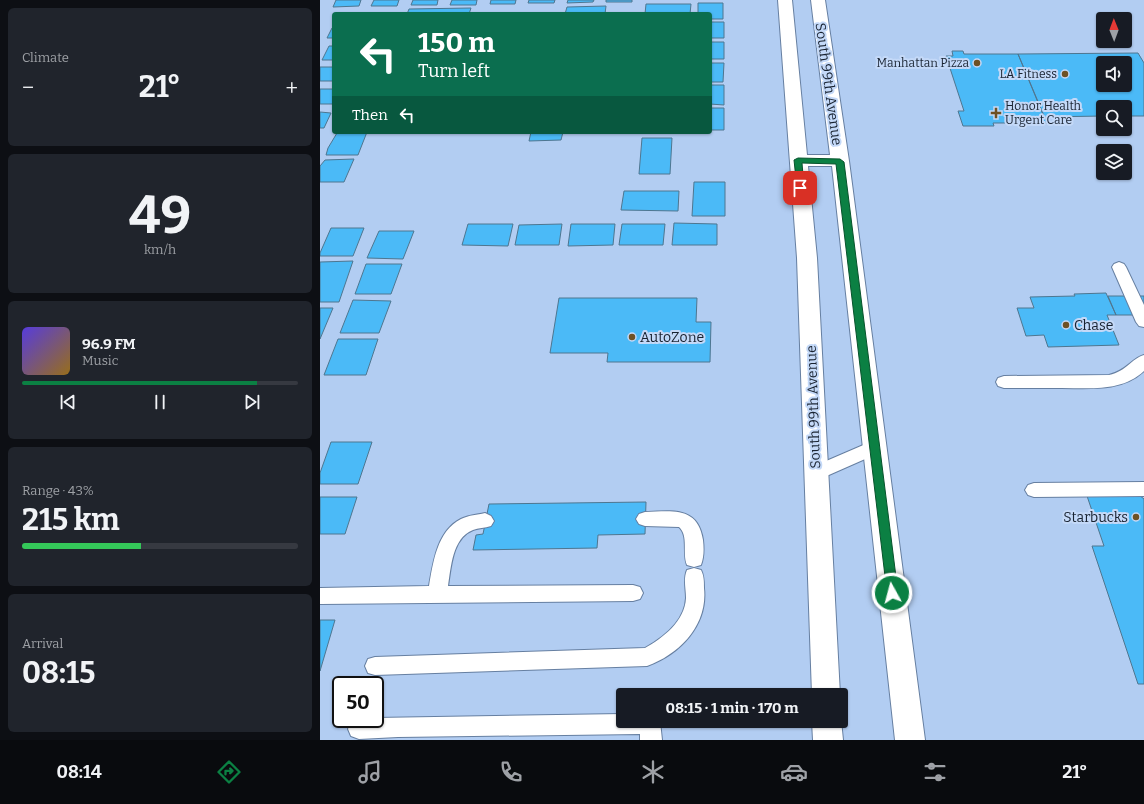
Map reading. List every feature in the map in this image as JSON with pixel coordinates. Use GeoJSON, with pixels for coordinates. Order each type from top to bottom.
{"type":"FeatureCollection","features":[{"type":"Feature","properties":{"kind":"main road","name":"South 99th Avenue"},"geometry":{"type":"LineString","coordinates":[[785,0],[807,258],[826,688]]}},
{"type":"Feature","properties":{"kind":"main road","name":"South 99th Avenue"},"geometry":{"type":"LineString","coordinates":[[818,0],[840,162],[910,740]]}},
{"type":"Feature","properties":{"kind":"main road"},"geometry":{"type":"LineString","coordinates":[[798,160],[840,162]]}},
{"type":"Feature","properties":{"kind":"main road"},"geometry":{"type":"LineString","coordinates":[[827,728],[828,740]]}},
{"type":"Feature","properties":{"kind":"lane"},"geometry":{"type":"LineString","coordinates":[[1119,267],[1144,322]]}},
{"type":"Feature","properties":{"kind":"lane"},"geometry":{"type":"LineString","coordinates":[[1004,382],[1103,382],[1120,380],[1137,369],[1144,361]]}},
{"type":"Feature","properties":{"kind":"lane"},"geometry":{"type":"LineString","coordinates":[[816,473],[875,447]]}},
{"type":"Feature","properties":{"kind":"lane"},"geometry":{"type":"LineString","coordinates":[[1034,490],[1144,489]]}},
{"type":"Feature","properties":{"kind":"lane"},"geometry":{"type":"LineString","coordinates":[[375,666],[647,657],[660,651],[679,635],[687,623],[695,603],[692,528],[688,522],[680,519],[645,519]]}},
{"type":"Feature","properties":{"kind":"lane"},"geometry":{"type":"LineString","coordinates":[[437,595],[447,548],[456,531],[469,523],[486,521]]}},
{"type":"Feature","properties":{"kind":"lane"},"geometry":{"type":"LineString","coordinates":[[320,596],[633,593]]}},
{"type":"Feature","properties":{"kind":"lane"},"geometry":{"type":"LineString","coordinates":[[359,729],[396,734],[651,724],[651,740]]}},
{"type":"Feature","properties":{"kind":"building"},"geometry":{"type":"Polygon","coordinates":[[[336,0],[361,0],[359,6],[333,7],[336,0]]]}},
{"type":"Feature","properties":{"kind":"building"},"geometry":{"type":"Polygon","coordinates":[[[374,0],[399,0],[397,6],[371,6],[374,0]]]}},
{"type":"Feature","properties":{"kind":"building"},"geometry":{"type":"Polygon","coordinates":[[[413,0],[438,0],[437,5],[411,5],[413,0]]]}},
{"type":"Feature","properties":{"kind":"building"},"geometry":{"type":"Polygon","coordinates":[[[452,0],[477,0],[476,5],[450,5],[452,0]]]}},
{"type":"Feature","properties":{"kind":"building"},"geometry":{"type":"Polygon","coordinates":[[[491,0],[516,0],[515,4],[490,4],[491,0]]]}},
{"type":"Feature","properties":{"kind":"building"},"geometry":{"type":"Polygon","coordinates":[[[529,0],[555,0],[554,3],[528,3],[529,0]]]}},
{"type":"Feature","properties":{"kind":"building"},"geometry":{"type":"Polygon","coordinates":[[[568,0],[594,0],[593,2],[567,3],[568,0]]]}},
{"type":"Feature","properties":{"kind":"building"},"geometry":{"type":"Polygon","coordinates":[[[606,0],[632,0],[632,2],[606,2],[606,0]]]}},
{"type":"Feature","properties":{"kind":"building"},"geometry":{"type":"Polygon","coordinates":[[[698,3],[723,3],[723,19],[712,19],[712,12],[698,12],[698,3]]]}},
{"type":"Feature","properties":{"kind":"building"},"geometry":{"type":"Polygon","coordinates":[[[646,4],[691,4],[690,12],[645,12],[646,4]]]}},
{"type":"Feature","properties":{"kind":"building"},"geometry":{"type":"Polygon","coordinates":[[[606,6],[605,12],[566,12],[567,7],[606,6]]]}},
{"type":"Feature","properties":{"kind":"building"},"geometry":{"type":"Polygon","coordinates":[[[471,8],[470,12],[408,12],[409,9],[471,8]]]}},
{"type":"Feature","properties":{"kind":"building"},"geometry":{"type":"Polygon","coordinates":[[[712,22],[724,22],[724,38],[712,38],[712,22]]]}},
{"type":"Feature","properties":{"kind":"building"},"geometry":{"type":"Polygon","coordinates":[[[332,28],[332,38],[327,38],[332,28]]]}},
{"type":"Feature","properties":{"kind":"building"},"geometry":{"type":"Polygon","coordinates":[[[712,42],[724,42],[724,59],[712,59],[712,42]]]}},
{"type":"Feature","properties":{"kind":"building"},"geometry":{"type":"Polygon","coordinates":[[[329,46],[332,46],[332,60],[322,60],[329,46]]]}},
{"type":"Feature","properties":{"kind":"building"},"geometry":{"type":"Polygon","coordinates":[[[952,51],[963,51],[964,54],[1018,54],[1047,123],[993,123],[994,126],[963,126],[958,111],[964,111],[946,56],[953,56],[952,51]]]}},
{"type":"Feature","properties":{"kind":"building","name":"LA Fitness"},"geometry":{"type":"Polygon","coordinates":[[[1138,53],[1144,63],[1144,116],[1132,116],[1132,100],[1096,100],[1096,116],[1044,117],[1018,54],[1138,53]]]}},
{"type":"Feature","properties":{"kind":"building"},"geometry":{"type":"Polygon","coordinates":[[[712,63],[724,63],[723,82],[712,82],[712,63]]]}},
{"type":"Feature","properties":{"kind":"building"},"geometry":{"type":"Polygon","coordinates":[[[320,67],[332,67],[332,81],[320,81],[320,67]]]}},
{"type":"Feature","properties":{"kind":"building"},"geometry":{"type":"Polygon","coordinates":[[[712,85],[724,85],[724,105],[712,104],[712,85]]]}},
{"type":"Feature","properties":{"kind":"building"},"geometry":{"type":"Polygon","coordinates":[[[320,89],[332,89],[332,104],[320,104],[320,89]]]}},
{"type":"Feature","properties":{"kind":"building"},"geometry":{"type":"Polygon","coordinates":[[[712,108],[724,108],[724,130],[712,130],[712,108]]]}},
{"type":"Feature","properties":{"kind":"building"},"geometry":{"type":"Polygon","coordinates":[[[320,112],[331,113],[324,128],[320,128],[320,112]]]}},
{"type":"Feature","properties":{"kind":"building"},"geometry":{"type":"Polygon","coordinates":[[[336,134],[366,134],[358,155],[326,155],[328,148],[336,134]]]}},
{"type":"Feature","properties":{"kind":"building"},"geometry":{"type":"Polygon","coordinates":[[[531,134],[562,134],[561,140],[529,141],[531,134]]]}},
{"type":"Feature","properties":{"kind":"building"},"geometry":{"type":"Polygon","coordinates":[[[642,138],[672,138],[670,174],[639,174],[642,138]]]}},
{"type":"Feature","properties":{"kind":"building"},"geometry":{"type":"Polygon","coordinates":[[[354,159],[344,182],[320,182],[320,166],[325,160],[354,159]]]}},
{"type":"Feature","properties":{"kind":"building"},"geometry":{"type":"Polygon","coordinates":[[[694,182],[725,182],[725,216],[692,216],[694,182]]]}},
{"type":"Feature","properties":{"kind":"building"},"geometry":{"type":"Polygon","coordinates":[[[624,191],[679,191],[678,211],[621,210],[624,191]]]}},
{"type":"Feature","properties":{"kind":"building"},"geometry":{"type":"Polygon","coordinates":[[[674,223],[717,224],[717,245],[672,245],[674,223]]]}},
{"type":"Feature","properties":{"kind":"building"},"geometry":{"type":"Polygon","coordinates":[[[468,224],[513,224],[508,246],[462,245],[468,224]]]}},
{"type":"Feature","properties":{"kind":"building"},"geometry":{"type":"Polygon","coordinates":[[[562,224],[559,245],[515,245],[519,225],[562,224]]]}},
{"type":"Feature","properties":{"kind":"building"},"geometry":{"type":"Polygon","coordinates":[[[571,224],[615,224],[613,245],[568,246],[571,224]]]}},
{"type":"Feature","properties":{"kind":"building"},"geometry":{"type":"Polygon","coordinates":[[[622,224],[665,224],[663,245],[619,245],[622,224]]]}},
{"type":"Feature","properties":{"kind":"building"},"geometry":{"type":"Polygon","coordinates":[[[331,228],[364,228],[353,256],[320,256],[331,228]]]}},
{"type":"Feature","properties":{"kind":"building"},"geometry":{"type":"Polygon","coordinates":[[[379,231],[414,231],[403,259],[367,258],[379,231]]]}},
{"type":"Feature","properties":{"kind":"building"},"geometry":{"type":"Polygon","coordinates":[[[353,261],[339,302],[320,302],[320,262],[353,261]]]}},
{"type":"Feature","properties":{"kind":"building"},"geometry":{"type":"Polygon","coordinates":[[[366,264],[402,264],[391,294],[355,294],[366,264]]]}},
{"type":"Feature","properties":{"kind":"building","name":"Chase"},"geometry":{"type":"Polygon","coordinates":[[[1106,293],[1116,315],[1107,315],[1119,345],[1048,347],[1044,335],[1026,336],[1017,308],[1034,308],[1030,297],[1075,296],[1074,294],[1106,293]]]}},
{"type":"Feature","properties":{"kind":"building"},"geometry":{"type":"Polygon","coordinates":[[[1108,296],[1144,296],[1144,315],[1116,315],[1108,296]]]}},
{"type":"Feature","properties":{"kind":"building","name":"AutoZone"},"geometry":{"type":"Polygon","coordinates":[[[559,298],[697,298],[696,322],[711,322],[710,362],[607,362],[608,353],[550,353],[559,298]]]}},
{"type":"Feature","properties":{"kind":"building"},"geometry":{"type":"Polygon","coordinates":[[[353,300],[391,301],[379,333],[340,333],[353,300]]]}},
{"type":"Feature","properties":{"kind":"building"},"geometry":{"type":"Polygon","coordinates":[[[320,308],[333,308],[320,339],[320,308]]]}},
{"type":"Feature","properties":{"kind":"building"},"geometry":{"type":"Polygon","coordinates":[[[338,339],[378,339],[366,375],[324,375],[338,339]]]}},
{"type":"Feature","properties":{"kind":"building"},"geometry":{"type":"Polygon","coordinates":[[[331,442],[372,442],[358,484],[320,484],[320,473],[331,442]]]}},
{"type":"Feature","properties":{"kind":"building"},"geometry":{"type":"Polygon","coordinates":[[[1139,495],[1144,499],[1144,684],[1138,684],[1092,546],[1104,546],[1087,496],[1139,495]]]}},
{"type":"Feature","properties":{"kind":"building"},"geometry":{"type":"Polygon","coordinates":[[[320,497],[357,497],[345,534],[320,534],[320,497]]]}},
{"type":"Feature","properties":{"kind":"building"},"geometry":{"type":"Polygon","coordinates":[[[646,502],[645,534],[598,535],[597,548],[473,550],[476,535],[483,534],[489,504],[646,502]]]}},
{"type":"Feature","properties":{"kind":"building"},"geometry":{"type":"Polygon","coordinates":[[[320,620],[335,620],[320,671],[320,620]]]}},
{"type":"Feature","properties":{"kind":"place","name":"Manhattan Pizza"},"geometry":{"type":"Point","coordinates":[977,63]}},
{"type":"Feature","properties":{"kind":"place","name":"LA Fitness"},"geometry":{"type":"Point","coordinates":[1065,74]}},
{"type":"Feature","properties":{"kind":"place","name":"Honor Health Urgent Care"},"geometry":{"type":"Point","coordinates":[996,113]}},
{"type":"Feature","properties":{"kind":"place","name":"Chase"},"geometry":{"type":"Point","coordinates":[1066,325]}},
{"type":"Feature","properties":{"kind":"place","name":"AutoZone"},"geometry":{"type":"Point","coordinates":[632,337]}},
{"type":"Feature","properties":{"kind":"place","name":"Starbucks"},"geometry":{"type":"Point","coordinates":[1136,517]}},
{"type":"Feature","properties":{"kind":"route"},"geometry":{"type":"LineString","coordinates":[[800,188],[798,160],[840,162],[892,593]]}}]}
